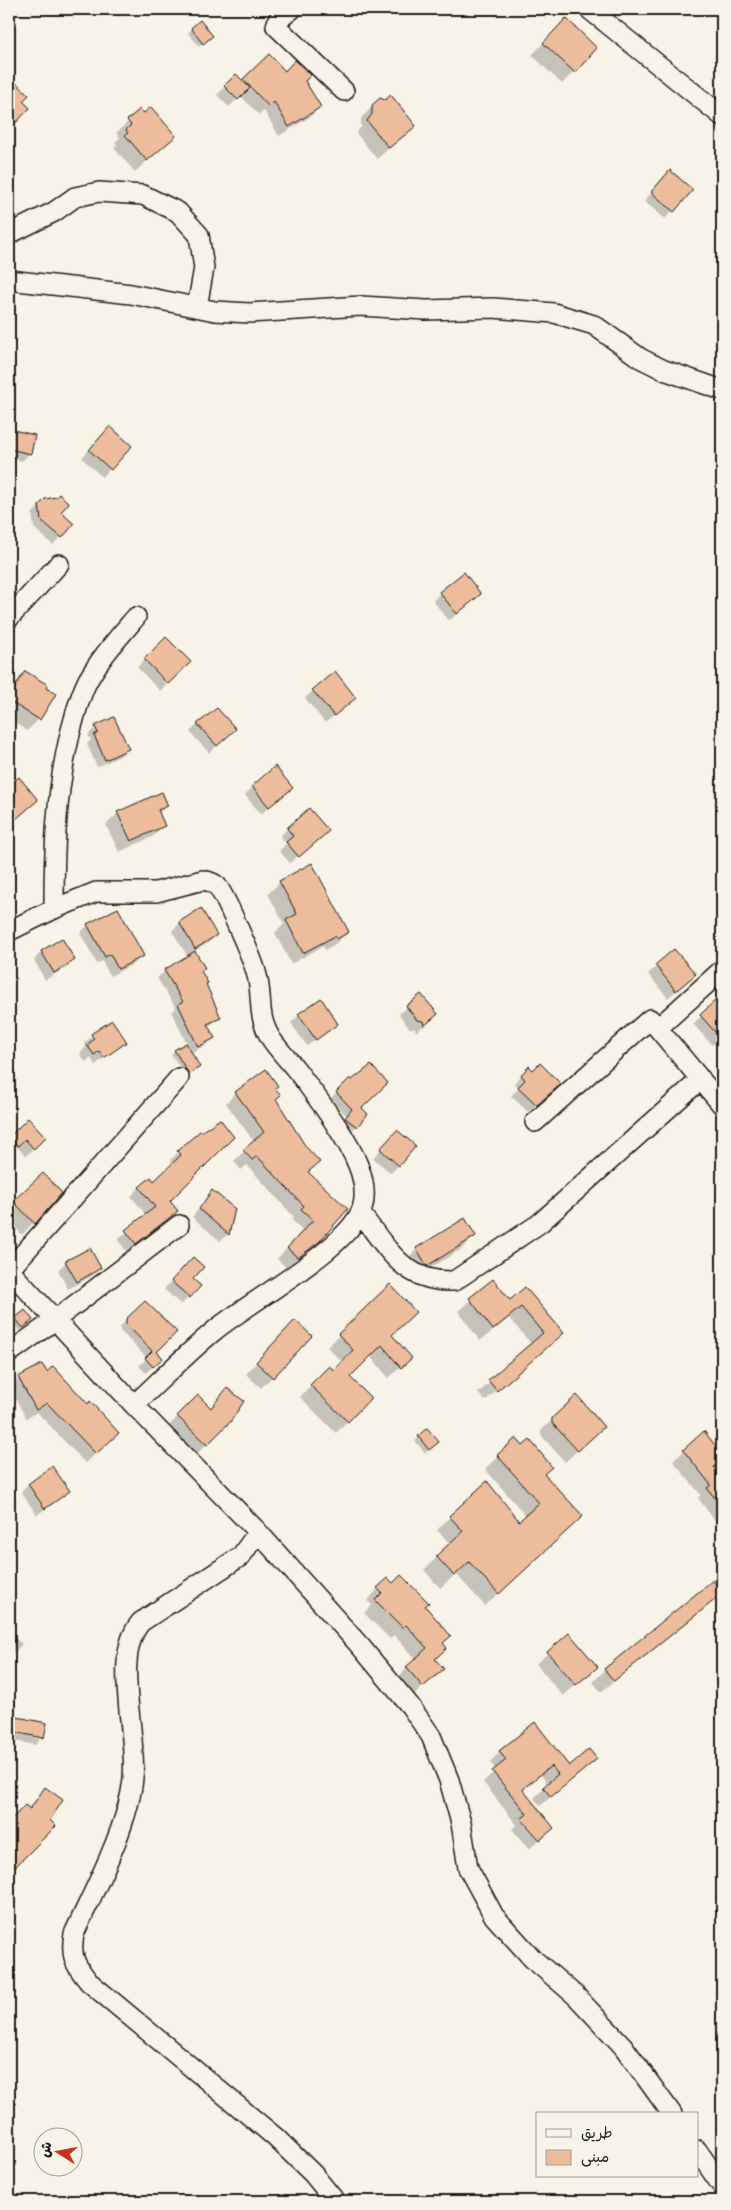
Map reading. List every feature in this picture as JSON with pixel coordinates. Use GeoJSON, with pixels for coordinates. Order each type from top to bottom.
{"type":"FeatureCollection","features":[{"type":"Feature","properties":{"kind":"street"},"geometry":{"type":"LineString","coordinates":[[292,9],[278,20],[276,26],[344,91]]}},
{"type":"Feature","properties":{"kind":"street"},"geometry":{"type":"LineString","coordinates":[[590,9],[722,116]]}},
{"type":"Feature","properties":{"kind":"street"},"geometry":{"type":"LineString","coordinates":[[9,234],[54,212],[75,197],[99,192],[143,195],[178,212],[199,235],[204,268],[197,307]]}},
{"type":"Feature","properties":{"kind":"street"},"geometry":{"type":"LineString","coordinates":[[9,280],[131,294],[215,311],[249,313],[361,306],[426,310],[493,308],[554,312],[594,325],[640,358],[664,370],[722,390]]}},
{"type":"Feature","properties":{"kind":"street"},"geometry":{"type":"LineString","coordinates":[[9,618],[59,564]]}},
{"type":"Feature","properties":{"kind":"street"},"geometry":{"type":"LineString","coordinates":[[54,909],[54,840],[62,769],[76,709],[87,681],[100,660],[136,616]]}},
{"type":"Feature","properties":{"kind":"street"},"geometry":{"type":"LineString","coordinates":[[9,931],[54,909],[96,892],[156,892],[203,880],[217,886],[256,970],[265,1028],[274,1045],[300,1074],[326,1110],[345,1139],[360,1169],[364,1192],[360,1213],[357,1220],[345,1233],[309,1263],[239,1311],[214,1331],[134,1405]]}},
{"type":"Feature","properties":{"kind":"street"},"geometry":{"type":"LineString","coordinates":[[658,1028],[722,970]]}},
{"type":"Feature","properties":{"kind":"street"},"geometry":{"type":"LineString","coordinates":[[536,1122],[650,1019],[722,1105]]}},
{"type":"Feature","properties":{"kind":"street"},"geometry":{"type":"LineString","coordinates":[[179,1078],[9,1270],[134,1405],[258,1532],[361,1648],[432,1736],[452,1788],[461,1823],[468,1868],[494,1916],[533,1959],[576,1996],[623,2046],[671,2112]]}},
{"type":"Feature","properties":{"kind":"street"},"geometry":{"type":"LineString","coordinates":[[360,1213],[400,1263],[411,1272],[422,1278],[440,1281],[454,1280],[540,1223],[701,1079]]}},
{"type":"Feature","properties":{"kind":"street"},"geometry":{"type":"LineString","coordinates":[[9,1353],[179,1225]]}},
{"type":"Feature","properties":{"kind":"street"},"geometry":{"type":"LineString","coordinates":[[258,1532],[241,1556],[141,1622],[134,1630],[128,1648],[126,1671],[134,1747],[133,1779],[127,1808],[74,1934],[72,1949],[75,1965],[88,1982],[275,2137],[313,2174],[335,2201]]}},
{"type":"Feature","properties":{"kind":"street"},"geometry":{"type":"LineString","coordinates":[[698,2151],[722,2186]]}},
{"type":"Feature","properties":{"kind":"building"},"geometry":{"type":"Polygon","coordinates":[[[566,18],[597,48],[575,73],[543,43],[566,18]]]}},
{"type":"Feature","properties":{"kind":"building"},"geometry":{"type":"Polygon","coordinates":[[[200,20],[213,36],[203,44],[191,28],[200,20]]]}},
{"type":"Feature","properties":{"kind":"building"},"geometry":{"type":"Polygon","coordinates":[[[269,54],[285,71],[295,60],[311,75],[305,81],[321,107],[289,127],[274,102],[269,107],[243,79],[269,54]]]}},
{"type":"Feature","properties":{"kind":"building"},"geometry":{"type":"Polygon","coordinates":[[[236,74],[250,88],[238,100],[224,86],[236,74]]]}},
{"type":"Feature","properties":{"kind":"building"},"geometry":{"type":"Polygon","coordinates":[[[9,76],[29,95],[23,101],[30,108],[9,130],[9,76]]]}},
{"type":"Feature","properties":{"kind":"building"},"geometry":{"type":"Polygon","coordinates":[[[391,95],[416,126],[389,148],[367,121],[372,114],[372,105],[380,98],[385,100],[391,95]]]}},
{"type":"Feature","properties":{"kind":"building"},"geometry":{"type":"Polygon","coordinates":[[[151,107],[176,136],[147,161],[125,135],[128,133],[126,130],[131,125],[127,120],[140,109],[144,113],[151,107]]]}},
{"type":"Feature","properties":{"kind":"building"},"geometry":{"type":"Polygon","coordinates":[[[670,170],[693,190],[674,212],[651,192],[670,170]]]}},
{"type":"Feature","properties":{"kind":"building"},"geometry":{"type":"Polygon","coordinates":[[[110,426],[132,446],[111,470],[89,450],[110,426]]]}},
{"type":"Feature","properties":{"kind":"building"},"geometry":{"type":"Polygon","coordinates":[[[9,429],[35,435],[31,454],[9,449],[9,429]]]}},
{"type":"Feature","properties":{"kind":"building"},"geometry":{"type":"Polygon","coordinates":[[[59,494],[69,503],[61,512],[74,524],[62,538],[41,520],[39,505],[45,499],[56,497],[59,494]]]}},
{"type":"Feature","properties":{"kind":"building"},"geometry":{"type":"Polygon","coordinates":[[[464,572],[481,594],[457,614],[439,592],[464,572]]]}},
{"type":"Feature","properties":{"kind":"building"},"geometry":{"type":"Polygon","coordinates":[[[166,637],[191,662],[168,684],[144,659],[166,637]]]}},
{"type":"Feature","properties":{"kind":"building"},"geometry":{"type":"Polygon","coordinates":[[[25,671],[48,685],[46,688],[56,694],[40,720],[9,701],[9,696],[25,671]]]}},
{"type":"Feature","properties":{"kind":"building"},"geometry":{"type":"Polygon","coordinates":[[[335,671],[356,698],[334,716],[312,690],[335,671]]]}},
{"type":"Feature","properties":{"kind":"building"},"geometry":{"type":"Polygon","coordinates":[[[217,708],[236,729],[217,746],[197,724],[217,708]]]}},
{"type":"Feature","properties":{"kind":"building"},"geometry":{"type":"Polygon","coordinates":[[[114,717],[129,749],[105,760],[94,735],[98,733],[95,726],[114,717]]]}},
{"type":"Feature","properties":{"kind":"building"},"geometry":{"type":"Polygon","coordinates":[[[275,766],[293,788],[269,807],[252,786],[275,766]]]}},
{"type":"Feature","properties":{"kind":"building"},"geometry":{"type":"Polygon","coordinates":[[[19,777],[38,800],[9,825],[9,786],[19,777]]]}},
{"type":"Feature","properties":{"kind":"building"},"geometry":{"type":"Polygon","coordinates":[[[162,792],[168,806],[158,810],[165,826],[131,841],[117,812],[162,792]]]}},
{"type":"Feature","properties":{"kind":"building"},"geometry":{"type":"Polygon","coordinates":[[[309,808],[329,831],[299,857],[286,842],[293,836],[287,828],[309,808]]]}},
{"type":"Feature","properties":{"kind":"building"},"geometry":{"type":"Polygon","coordinates":[[[312,863],[349,932],[337,939],[335,936],[303,953],[286,920],[297,914],[279,881],[312,863]]]}},
{"type":"Feature","properties":{"kind":"building"},"geometry":{"type":"Polygon","coordinates":[[[118,908],[144,956],[118,969],[110,954],[105,957],[87,924],[118,908]]]}},
{"type":"Feature","properties":{"kind":"building"},"geometry":{"type":"Polygon","coordinates":[[[201,908],[217,935],[195,949],[179,922],[201,908]]]}},
{"type":"Feature","properties":{"kind":"building"},"geometry":{"type":"Polygon","coordinates":[[[62,938],[75,960],[54,973],[41,951],[62,938]]]}},
{"type":"Feature","properties":{"kind":"building"},"geometry":{"type":"Polygon","coordinates":[[[674,949],[696,974],[676,991],[655,965],[674,949]]]}},
{"type":"Feature","properties":{"kind":"building"},"geometry":{"type":"Polygon","coordinates":[[[195,951],[205,968],[201,971],[208,983],[206,984],[221,1018],[207,1024],[215,1038],[198,1047],[178,1004],[183,1002],[164,970],[195,951]]]}},
{"type":"Feature","properties":{"kind":"building"},"geometry":{"type":"Polygon","coordinates":[[[421,994],[438,1014],[424,1026],[423,1021],[417,1020],[406,1006],[421,994]]]}},
{"type":"Feature","properties":{"kind":"building"},"geometry":{"type":"Polygon","coordinates":[[[722,994],[722,1040],[700,1015],[722,994]]]}},
{"type":"Feature","properties":{"kind":"building"},"geometry":{"type":"Polygon","coordinates":[[[321,998],[338,1024],[316,1040],[298,1014],[321,998]]]}},
{"type":"Feature","properties":{"kind":"building"},"geometry":{"type":"Polygon","coordinates":[[[112,1020],[127,1042],[104,1058],[99,1051],[94,1055],[87,1045],[94,1039],[91,1034],[112,1020]]]}},
{"type":"Feature","properties":{"kind":"building"},"geometry":{"type":"Polygon","coordinates":[[[186,1043],[200,1067],[189,1074],[174,1050],[186,1043]]]}},
{"type":"Feature","properties":{"kind":"building"},"geometry":{"type":"Polygon","coordinates":[[[540,1063],[561,1084],[537,1105],[518,1087],[525,1080],[521,1075],[529,1066],[533,1070],[540,1063]]]}},
{"type":"Feature","properties":{"kind":"building"},"geometry":{"type":"Polygon","coordinates":[[[371,1065],[388,1083],[362,1108],[368,1114],[357,1127],[345,1118],[352,1109],[336,1092],[350,1078],[352,1080],[371,1065]]]}},
{"type":"Feature","properties":{"kind":"building"},"geometry":{"type":"Polygon","coordinates":[[[266,1069],[278,1086],[275,1088],[281,1095],[276,1099],[306,1147],[320,1162],[308,1172],[348,1209],[320,1241],[298,1258],[287,1248],[313,1220],[301,1209],[304,1206],[257,1156],[252,1160],[243,1150],[264,1132],[235,1092],[266,1069]]]}},
{"type":"Feature","properties":{"kind":"building"},"geometry":{"type":"Polygon","coordinates":[[[28,1118],[46,1137],[34,1149],[25,1139],[18,1146],[9,1137],[28,1118]]]}},
{"type":"Feature","properties":{"kind":"building"},"geometry":{"type":"Polygon","coordinates":[[[220,1119],[234,1137],[170,1201],[178,1211],[136,1244],[125,1230],[155,1207],[139,1187],[151,1177],[154,1181],[181,1155],[177,1151],[200,1131],[220,1119]]]}},
{"type":"Feature","properties":{"kind":"building"},"geometry":{"type":"Polygon","coordinates":[[[397,1130],[416,1146],[399,1166],[380,1149],[397,1130]]]}},
{"type":"Feature","properties":{"kind":"building"},"geometry":{"type":"Polygon","coordinates":[[[43,1173],[62,1193],[35,1224],[13,1201],[43,1173]]]}},
{"type":"Feature","properties":{"kind":"building"},"geometry":{"type":"Polygon","coordinates":[[[212,1190],[235,1209],[229,1235],[199,1209],[212,1190]]]}},
{"type":"Feature","properties":{"kind":"building"},"geometry":{"type":"Polygon","coordinates":[[[465,1218],[476,1236],[427,1266],[416,1248],[465,1218]]]}},
{"type":"Feature","properties":{"kind":"building"},"geometry":{"type":"Polygon","coordinates":[[[90,1248],[101,1268],[77,1282],[65,1261],[90,1248]]]}},
{"type":"Feature","properties":{"kind":"building"},"geometry":{"type":"Polygon","coordinates":[[[193,1257],[204,1267],[193,1279],[201,1286],[190,1298],[171,1281],[193,1257]]]}},
{"type":"Feature","properties":{"kind":"building"},"geometry":{"type":"Polygon","coordinates":[[[493,1279],[510,1300],[525,1287],[564,1333],[497,1391],[488,1380],[543,1333],[521,1307],[493,1330],[469,1298],[493,1279]]]}},
{"type":"Feature","properties":{"kind":"building"},"geometry":{"type":"Polygon","coordinates":[[[390,1284],[416,1312],[392,1335],[412,1358],[401,1368],[382,1345],[350,1377],[371,1398],[348,1422],[310,1385],[329,1366],[334,1370],[353,1350],[338,1334],[390,1284]]]}},
{"type":"Feature","properties":{"kind":"building"},"geometry":{"type":"Polygon","coordinates":[[[145,1301],[177,1332],[157,1352],[163,1358],[153,1367],[145,1358],[152,1351],[126,1324],[126,1319],[145,1301]]]}},
{"type":"Feature","properties":{"kind":"building"},"geometry":{"type":"Polygon","coordinates":[[[25,1310],[33,1320],[23,1328],[15,1318],[25,1310]]]}},
{"type":"Feature","properties":{"kind":"building"},"geometry":{"type":"Polygon","coordinates":[[[295,1320],[312,1336],[273,1378],[256,1362],[295,1320]]]}},
{"type":"Feature","properties":{"kind":"building"},"geometry":{"type":"Polygon","coordinates":[[[42,1364],[47,1372],[53,1366],[88,1404],[90,1401],[119,1433],[96,1454],[47,1403],[36,1410],[18,1377],[42,1364]]]}},
{"type":"Feature","properties":{"kind":"building"},"geometry":{"type":"Polygon","coordinates":[[[227,1388],[244,1401],[231,1421],[207,1445],[177,1416],[198,1395],[211,1408],[227,1388]]]}},
{"type":"Feature","properties":{"kind":"building"},"geometry":{"type":"Polygon","coordinates":[[[577,1395],[604,1427],[578,1451],[552,1423],[552,1418],[577,1395]]]}},
{"type":"Feature","properties":{"kind":"building"},"geometry":{"type":"Polygon","coordinates":[[[427,1428],[439,1442],[429,1450],[418,1436],[427,1428]]]}},
{"type":"Feature","properties":{"kind":"building"},"geometry":{"type":"Polygon","coordinates":[[[704,1431],[722,1454],[722,1460],[714,1467],[722,1476],[722,1507],[707,1488],[711,1485],[683,1450],[704,1431]]]}},
{"type":"Feature","properties":{"kind":"building"},"geometry":{"type":"Polygon","coordinates":[[[516,1438],[523,1446],[530,1440],[552,1467],[544,1474],[583,1516],[499,1594],[469,1562],[454,1576],[436,1556],[463,1531],[449,1516],[487,1481],[519,1521],[539,1503],[497,1455],[516,1438]]]}},
{"type":"Feature","properties":{"kind":"building"},"geometry":{"type":"Polygon","coordinates":[[[52,1466],[70,1491],[45,1509],[28,1484],[52,1466]]]}},
{"type":"Feature","properties":{"kind":"building"},"geometry":{"type":"Polygon","coordinates":[[[401,1575],[429,1603],[425,1606],[451,1636],[443,1643],[447,1648],[435,1659],[444,1669],[423,1687],[406,1667],[427,1648],[406,1625],[403,1628],[375,1600],[382,1593],[377,1588],[388,1578],[393,1583],[401,1575]]]}},
{"type":"Feature","properties":{"kind":"building"},"geometry":{"type":"Polygon","coordinates":[[[713,1580],[722,1594],[614,1681],[604,1669],[713,1580]]]}},
{"type":"Feature","properties":{"kind":"building"},"geometry":{"type":"Polygon","coordinates":[[[569,1633],[598,1667],[576,1685],[547,1652],[569,1633]]]}},
{"type":"Feature","properties":{"kind":"building"},"geometry":{"type":"Polygon","coordinates":[[[17,1717],[47,1723],[44,1738],[14,1732],[17,1717]]]}},
{"type":"Feature","properties":{"kind":"building"},"geometry":{"type":"Polygon","coordinates":[[[535,1722],[569,1766],[589,1749],[597,1759],[551,1797],[543,1787],[558,1774],[551,1766],[525,1787],[523,1790],[554,1828],[540,1840],[521,1819],[527,1814],[492,1771],[506,1760],[499,1751],[535,1722]]]}},
{"type":"Feature","properties":{"kind":"building"},"geometry":{"type":"Polygon","coordinates":[[[45,1787],[63,1800],[50,1820],[56,1826],[9,1873],[9,1822],[25,1805],[30,1809],[45,1787]]]}}]}
